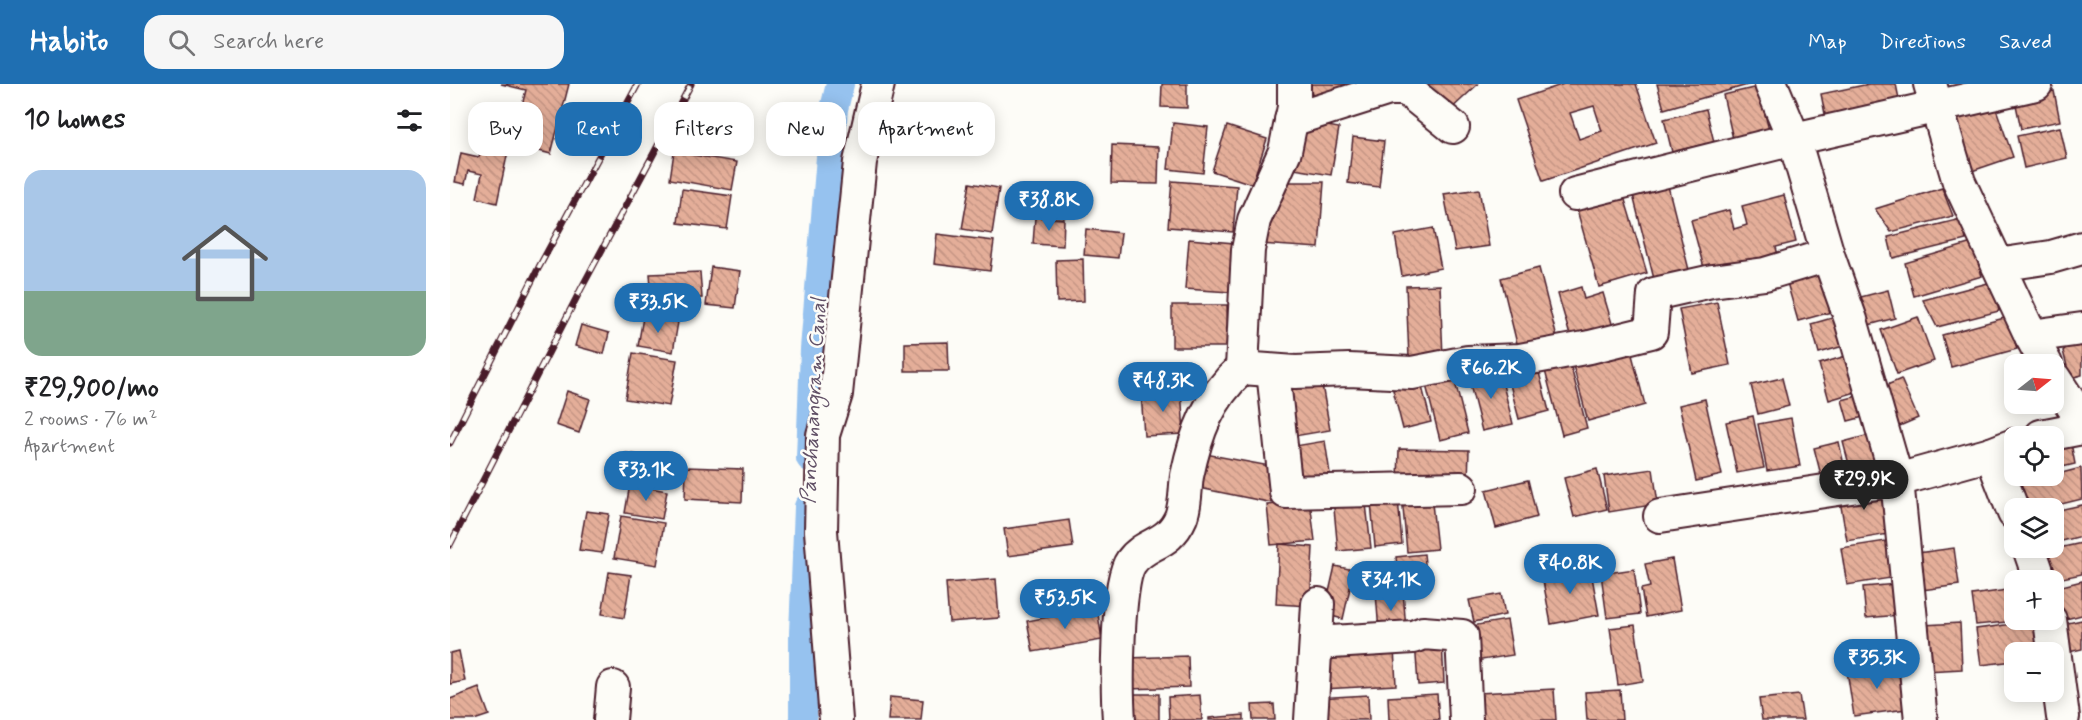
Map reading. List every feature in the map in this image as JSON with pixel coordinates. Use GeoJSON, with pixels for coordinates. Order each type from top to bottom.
{"type":"FeatureCollection","features":[{"type":"Feature","properties":{"kind":"street"},"geometry":{"type":"LineString","coordinates":[[836,720],[821,531],[823,435],[836,394],[860,162],[878,84]]}},
{"type":"Feature","properties":{"kind":"street"},"geometry":{"type":"LineString","coordinates":[[1119,720],[1116,675],[1122,600],[1129,564],[1135,557],[1164,540],[1175,529],[1182,514],[1196,437],[1205,414],[1229,380],[1242,368],[1248,250],[1254,220],[1285,151],[1291,120],[1294,84]]}},
{"type":"Feature","properties":{"kind":"street"},"geometry":{"type":"LineString","coordinates":[[1771,84],[1794,138],[1828,255],[1851,320],[1897,480],[1921,720]]}},
{"type":"Feature","properties":{"kind":"street"},"geometry":{"type":"LineString","coordinates":[[1575,194],[1794,138],[1934,96],[2036,84]]}},
{"type":"Feature","properties":{"kind":"street"},"geometry":{"type":"LineString","coordinates":[[1291,120],[1389,89],[1406,89],[1453,127]]}},
{"type":"Feature","properties":{"kind":"street"},"geometry":{"type":"LineString","coordinates":[[1934,96],[1959,182],[2041,354]]}},
{"type":"Feature","properties":{"kind":"street"},"geometry":{"type":"LineString","coordinates":[[1998,265],[2082,248]]}},
{"type":"Feature","properties":{"kind":"street"},"geometry":{"type":"LineString","coordinates":[[1242,368],[1273,371],[1412,372],[1468,362],[1520,360],[1590,347],[1651,332],[1654,294],[1712,281],[1766,274],[1828,255]]}},
{"type":"Feature","properties":{"kind":"street"},"geometry":{"type":"LineString","coordinates":[[2031,336],[2082,329]]}},
{"type":"Feature","properties":{"kind":"street"},"geometry":{"type":"LineString","coordinates":[[1273,371],[1286,492],[1461,488]]}},
{"type":"Feature","properties":{"kind":"street"},"geometry":{"type":"LineString","coordinates":[[2064,393],[2082,420]]}},
{"type":"Feature","properties":{"kind":"street"},"geometry":{"type":"LineString","coordinates":[[2064,432],[2082,428]]}},
{"type":"Feature","properties":{"kind":"street"},"geometry":{"type":"LineString","coordinates":[[1660,516],[1897,480],[2003,449],[2011,498]]}},
{"type":"Feature","properties":{"kind":"street"},"geometry":{"type":"LineString","coordinates":[[1311,720],[1318,604]]}},
{"type":"Feature","properties":{"kind":"street"},"geometry":{"type":"LineString","coordinates":[[2051,630],[2063,717]]}},
{"type":"Feature","properties":{"kind":"street"},"geometry":{"type":"LineString","coordinates":[[1316,643],[1413,638],[1423,633],[1462,636],[1466,720]]}},
{"type":"Feature","properties":{"kind":"street"},"geometry":{"type":"LineString","coordinates":[[610,720],[613,687]]}},
{"type":"Feature","properties":{"kind":"building"},"geometry":{"type":"Polygon","coordinates":[[[501,84],[569,84],[564,102],[555,102],[555,138],[551,154],[543,152],[543,102],[523,102],[526,90],[501,84]]]}},
{"type":"Feature","properties":{"kind":"building"},"geometry":{"type":"Polygon","coordinates":[[[1162,84],[1187,84],[1187,108],[1161,107],[1162,84]]]}},
{"type":"Feature","properties":{"kind":"building"},"geometry":{"type":"Polygon","coordinates":[[[1308,84],[1354,84],[1314,99],[1308,84]]]}},
{"type":"Feature","properties":{"kind":"building"},"geometry":{"type":"Polygon","coordinates":[[[1422,84],[1478,84],[1448,112],[1422,84]]]}},
{"type":"Feature","properties":{"kind":"building"},"geometry":{"type":"Polygon","coordinates":[[[1564,84],[1636,84],[1656,143],[1543,181],[1516,100],[1564,84]],[[1594,106],[1570,113],[1579,139],[1602,131],[1594,106]]]}},
{"type":"Feature","properties":{"kind":"building"},"geometry":{"type":"Polygon","coordinates":[[[1657,84],[1751,84],[1664,109],[1657,84]]]}},
{"type":"Feature","properties":{"kind":"building"},"geometry":{"type":"Polygon","coordinates":[[[1869,84],[1896,84],[1901,109],[1827,124],[1821,94],[1869,84]]]}},
{"type":"Feature","properties":{"kind":"building"},"geometry":{"type":"Polygon","coordinates":[[[1758,87],[1769,130],[1733,139],[1723,95],[1758,87]]]}},
{"type":"Feature","properties":{"kind":"building"},"geometry":{"type":"Polygon","coordinates":[[[2054,91],[2060,121],[2021,129],[2015,100],[2054,91]]]}},
{"type":"Feature","properties":{"kind":"building"},"geometry":{"type":"Polygon","coordinates":[[[1995,106],[2013,157],[1966,173],[1948,122],[1995,106]]]}},
{"type":"Feature","properties":{"kind":"building"},"geometry":{"type":"Polygon","coordinates":[[[1706,109],[1714,142],[1672,152],[1664,119],[1706,109]]]}},
{"type":"Feature","properties":{"kind":"building"},"geometry":{"type":"Polygon","coordinates":[[[1294,120],[1339,128],[1331,175],[1287,168],[1294,120]]]}},
{"type":"Feature","properties":{"kind":"building"},"geometry":{"type":"Polygon","coordinates":[[[1173,123],[1208,127],[1203,173],[1168,169],[1173,123]]]}},
{"type":"Feature","properties":{"kind":"building"},"geometry":{"type":"Polygon","coordinates":[[[1227,126],[1267,139],[1252,184],[1212,171],[1227,126]]]}},
{"type":"Feature","properties":{"kind":"building"},"geometry":{"type":"Polygon","coordinates":[[[2060,127],[2067,158],[2024,168],[2017,136],[2060,127]]]}},
{"type":"Feature","properties":{"kind":"building"},"geometry":{"type":"Polygon","coordinates":[[[1353,137],[1384,141],[1379,187],[1348,183],[1353,137]]]}},
{"type":"Feature","properties":{"kind":"building"},"geometry":{"type":"Polygon","coordinates":[[[1112,145],[1159,147],[1158,184],[1111,183],[1112,145]]]}},
{"type":"Feature","properties":{"kind":"building"},"geometry":{"type":"Polygon","coordinates":[[[461,153],[479,157],[507,156],[497,203],[477,198],[482,174],[468,171],[465,184],[455,182],[461,153]]]}},
{"type":"Feature","properties":{"kind":"building"},"geometry":{"type":"Polygon","coordinates":[[[673,156],[699,156],[737,162],[732,190],[670,179],[673,156]]]}},
{"type":"Feature","properties":{"kind":"building"},"geometry":{"type":"Polygon","coordinates":[[[1666,178],[1690,274],[1655,283],[1631,187],[1666,178]]]}},
{"type":"Feature","properties":{"kind":"building"},"geometry":{"type":"Polygon","coordinates":[[[1172,181],[1237,186],[1233,232],[1168,227],[1172,181]]]}},
{"type":"Feature","properties":{"kind":"building"},"geometry":{"type":"Polygon","coordinates":[[[1289,182],[1324,182],[1319,248],[1260,244],[1264,207],[1289,182]]]}},
{"type":"Feature","properties":{"kind":"building"},"geometry":{"type":"Polygon","coordinates":[[[970,183],[999,188],[992,234],[962,229],[970,183]]]}},
{"type":"Feature","properties":{"kind":"building"},"geometry":{"type":"Polygon","coordinates":[[[1942,188],[1953,216],[1891,232],[1875,209],[1942,188]]]}},
{"type":"Feature","properties":{"kind":"building"},"geometry":{"type":"Polygon","coordinates":[[[682,189],[732,196],[727,229],[678,223],[682,189]]]}},
{"type":"Feature","properties":{"kind":"building"},"geometry":{"type":"Polygon","coordinates":[[[1479,189],[1489,246],[1455,251],[1444,194],[1479,189]]]}},
{"type":"Feature","properties":{"kind":"building"},"geometry":{"type":"Polygon","coordinates":[[[1622,190],[1647,273],[1599,287],[1575,203],[1622,190]]]}},
{"type":"Feature","properties":{"kind":"building"},"geometry":{"type":"Polygon","coordinates":[[[1037,193],[1067,196],[1065,217],[1035,215],[1037,193]]]}},
{"type":"Feature","properties":{"kind":"building"},"geometry":{"type":"Polygon","coordinates":[[[1784,195],[1796,242],[1776,247],[1779,260],[1707,279],[1691,220],[1729,210],[1734,229],[1747,225],[1742,206],[1784,195]]]}},
{"type":"Feature","properties":{"kind":"building"},"geometry":{"type":"Polygon","coordinates":[[[1035,217],[1064,219],[1063,246],[1033,244],[1035,217]]]}},
{"type":"Feature","properties":{"kind":"building"},"geometry":{"type":"Polygon","coordinates":[[[1961,219],[1966,240],[1893,258],[1888,237],[1961,219]]]}},
{"type":"Feature","properties":{"kind":"building"},"geometry":{"type":"Polygon","coordinates":[[[1433,228],[1441,268],[1402,276],[1395,235],[1433,228]]]}},
{"type":"Feature","properties":{"kind":"building"},"geometry":{"type":"Polygon","coordinates":[[[1086,229],[1121,233],[1118,258],[1084,255],[1086,229]]]}},
{"type":"Feature","properties":{"kind":"building"},"geometry":{"type":"Polygon","coordinates":[[[937,234],[994,241],[990,271],[934,264],[937,234]]]}},
{"type":"Feature","properties":{"kind":"building"},"geometry":{"type":"Polygon","coordinates":[[[1189,239],[1234,243],[1230,292],[1185,289],[1189,239]]]}},
{"type":"Feature","properties":{"kind":"building"},"geometry":{"type":"Polygon","coordinates":[[[1972,243],[1982,276],[1914,296],[1905,263],[1972,243]]]}},
{"type":"Feature","properties":{"kind":"building"},"geometry":{"type":"Polygon","coordinates":[[[1083,259],[1084,301],[1057,302],[1056,260],[1083,259]]]}},
{"type":"Feature","properties":{"kind":"building"},"geometry":{"type":"Polygon","coordinates":[[[1821,262],[1835,311],[1798,321],[1784,272],[1821,262]]]}},
{"type":"Feature","properties":{"kind":"building"},"geometry":{"type":"Polygon","coordinates":[[[711,267],[740,271],[735,308],[706,305],[711,267]]]}},
{"type":"Feature","properties":{"kind":"building"},"geometry":{"type":"Polygon","coordinates":[[[1539,268],[1558,342],[1519,352],[1501,278],[1539,268]]]}},
{"type":"Feature","properties":{"kind":"building"},"geometry":{"type":"Polygon","coordinates":[[[700,272],[702,298],[652,301],[650,274],[700,272]]]}},
{"type":"Feature","properties":{"kind":"building"},"geometry":{"type":"Polygon","coordinates":[[[1992,282],[1999,311],[1937,327],[1923,300],[1992,282]]]}},
{"type":"Feature","properties":{"kind":"building"},"geometry":{"type":"Polygon","coordinates":[[[1440,285],[1443,357],[1409,358],[1406,286],[1440,285]]]}},
{"type":"Feature","properties":{"kind":"building"},"geometry":{"type":"Polygon","coordinates":[[[1581,287],[1584,299],[1603,293],[1613,327],[1571,339],[1558,294],[1581,287]]]}},
{"type":"Feature","properties":{"kind":"building"},"geometry":{"type":"Polygon","coordinates":[[[1888,290],[1895,318],[1861,327],[1853,299],[1888,290]]]}},
{"type":"Feature","properties":{"kind":"building"},"geometry":{"type":"Polygon","coordinates":[[[1717,302],[1730,365],[1692,373],[1679,309],[1717,302]]]}},
{"type":"Feature","properties":{"kind":"building"},"geometry":{"type":"Polygon","coordinates":[[[1172,305],[1227,305],[1228,347],[1172,347],[1172,305]]]}},
{"type":"Feature","properties":{"kind":"building"},"geometry":{"type":"Polygon","coordinates":[[[1839,316],[1847,345],[1819,353],[1811,324],[1839,316]]]}},
{"type":"Feature","properties":{"kind":"building"},"geometry":{"type":"Polygon","coordinates":[[[643,317],[678,322],[673,352],[638,346],[643,317]]]}},
{"type":"Feature","properties":{"kind":"building"},"geometry":{"type":"Polygon","coordinates":[[[1918,317],[1934,361],[1897,374],[1881,330],[1918,317]]]}},
{"type":"Feature","properties":{"kind":"building"},"geometry":{"type":"Polygon","coordinates":[[[2008,317],[2017,349],[1951,367],[1942,335],[2008,317]]]}},
{"type":"Feature","properties":{"kind":"building"},"geometry":{"type":"Polygon","coordinates":[[[581,325],[609,333],[604,354],[575,346],[581,325]]]}},
{"type":"Feature","properties":{"kind":"building"},"geometry":{"type":"Polygon","coordinates":[[[2082,339],[2082,375],[2070,378],[2063,351],[2072,341],[2082,339]]]}},
{"type":"Feature","properties":{"kind":"building"},"geometry":{"type":"Polygon","coordinates":[[[948,342],[949,371],[905,371],[905,343],[948,342]]]}},
{"type":"Feature","properties":{"kind":"building"},"geometry":{"type":"Polygon","coordinates":[[[1629,343],[1645,405],[1588,421],[1571,358],[1629,343]]]}},
{"type":"Feature","properties":{"kind":"building"},"geometry":{"type":"Polygon","coordinates":[[[633,353],[677,360],[669,406],[625,399],[633,353]]]}},
{"type":"Feature","properties":{"kind":"building"},"geometry":{"type":"Polygon","coordinates":[[[1856,353],[1866,389],[1829,400],[1819,364],[1856,353]]]}},
{"type":"Feature","properties":{"kind":"building"},"geometry":{"type":"Polygon","coordinates":[[[1568,356],[1587,428],[1562,435],[1543,363],[1568,356]]]}},
{"type":"Feature","properties":{"kind":"building"},"geometry":{"type":"Polygon","coordinates":[[[1537,365],[1549,411],[1519,419],[1507,373],[1537,365]]]}},
{"type":"Feature","properties":{"kind":"building"},"geometry":{"type":"Polygon","coordinates":[[[1499,369],[1513,424],[1482,431],[1468,377],[1499,369]]]}},
{"type":"Feature","properties":{"kind":"building"},"geometry":{"type":"Polygon","coordinates":[[[1453,374],[1468,433],[1440,440],[1425,381],[1453,374]]]}},
{"type":"Feature","properties":{"kind":"building"},"geometry":{"type":"Polygon","coordinates":[[[1419,375],[1431,422],[1403,429],[1391,382],[1419,375]]]}},
{"type":"Feature","properties":{"kind":"building"},"geometry":{"type":"Polygon","coordinates":[[[1782,378],[1789,406],[1758,414],[1751,385],[1782,378]]]}},
{"type":"Feature","properties":{"kind":"building"},"geometry":{"type":"Polygon","coordinates":[[[1321,379],[1330,430],[1289,437],[1280,386],[1321,379]]]}},
{"type":"Feature","properties":{"kind":"building"},"geometry":{"type":"Polygon","coordinates":[[[1901,379],[1918,418],[1895,428],[1878,389],[1901,379]]]}},
{"type":"Feature","properties":{"kind":"building"},"geometry":{"type":"Polygon","coordinates":[[[1181,389],[1184,434],[1144,436],[1141,392],[1181,389]]]}},
{"type":"Feature","properties":{"kind":"building"},"geometry":{"type":"Polygon","coordinates":[[[567,391],[590,399],[579,433],[556,425],[567,391]]]}},
{"type":"Feature","properties":{"kind":"building"},"geometry":{"type":"Polygon","coordinates":[[[1865,394],[1871,415],[1848,421],[1842,400],[1865,394]]]}},
{"type":"Feature","properties":{"kind":"building"},"geometry":{"type":"Polygon","coordinates":[[[1705,399],[1722,475],[1696,481],[1679,405],[1705,399]]]}},
{"type":"Feature","properties":{"kind":"building"},"geometry":{"type":"Polygon","coordinates":[[[1753,416],[1764,468],[1737,473],[1726,422],[1753,416]]]}},
{"type":"Feature","properties":{"kind":"building"},"geometry":{"type":"Polygon","coordinates":[[[1791,418],[1800,466],[1767,471],[1758,424],[1791,418]]]}},
{"type":"Feature","properties":{"kind":"building"},"geometry":{"type":"Polygon","coordinates":[[[1877,433],[1883,459],[1850,468],[1843,442],[1877,433]]]}},
{"type":"Feature","properties":{"kind":"building"},"geometry":{"type":"Polygon","coordinates":[[[2070,438],[2075,464],[2064,467],[2064,440],[2070,438]]]}},
{"type":"Feature","properties":{"kind":"building"},"geometry":{"type":"Polygon","coordinates":[[[1325,441],[1331,480],[1295,486],[1289,447],[1325,441]]]}},
{"type":"Feature","properties":{"kind":"building"},"geometry":{"type":"Polygon","coordinates":[[[1839,442],[1845,470],[1821,475],[1814,448],[1839,442]]]}},
{"type":"Feature","properties":{"kind":"building"},"geometry":{"type":"Polygon","coordinates":[[[1399,449],[1469,450],[1468,481],[1398,480],[1399,449]]]}},
{"type":"Feature","properties":{"kind":"building"},"geometry":{"type":"Polygon","coordinates":[[[626,453],[670,460],[666,486],[622,479],[626,453]]]}},
{"type":"Feature","properties":{"kind":"building"},"geometry":{"type":"Polygon","coordinates":[[[1200,453],[1280,468],[1273,503],[1194,487],[1200,453]]]}},
{"type":"Feature","properties":{"kind":"building"},"geometry":{"type":"Polygon","coordinates":[[[686,467],[743,469],[742,502],[685,499],[686,467]]]}},
{"type":"Feature","properties":{"kind":"building"},"geometry":{"type":"Polygon","coordinates":[[[2081,468],[2082,499],[2064,503],[2064,498],[2015,498],[2011,486],[2064,486],[2064,472],[2081,468]]]}},
{"type":"Feature","properties":{"kind":"building"},"geometry":{"type":"Polygon","coordinates":[[[1597,469],[1607,509],[1574,517],[1564,478],[1597,469]]]}},
{"type":"Feature","properties":{"kind":"building"},"geometry":{"type":"Polygon","coordinates":[[[1653,469],[1658,504],[1609,512],[1604,476],[1653,469]]]}},
{"type":"Feature","properties":{"kind":"building"},"geometry":{"type":"Polygon","coordinates":[[[1528,480],[1537,517],[1496,528],[1486,490],[1528,480]]]}},
{"type":"Feature","properties":{"kind":"building"},"geometry":{"type":"Polygon","coordinates":[[[1881,482],[1889,534],[1847,541],[1838,489],[1881,482]]]}},
{"type":"Feature","properties":{"kind":"building"},"geometry":{"type":"Polygon","coordinates":[[[630,484],[667,491],[662,519],[625,513],[630,484]]]}},
{"type":"Feature","properties":{"kind":"building"},"geometry":{"type":"Polygon","coordinates":[[[1431,494],[1437,549],[1407,552],[1402,497],[1431,494]]]}},
{"type":"Feature","properties":{"kind":"building"},"geometry":{"type":"Polygon","coordinates":[[[1365,495],[1371,548],[1338,551],[1333,498],[1365,495]]]}},
{"type":"Feature","properties":{"kind":"building"},"geometry":{"type":"Polygon","coordinates":[[[1398,499],[1402,544],[1375,547],[1371,502],[1398,499]]]}},
{"type":"Feature","properties":{"kind":"building"},"geometry":{"type":"Polygon","coordinates":[[[1310,501],[1315,541],[1271,545],[1267,505],[1310,501]]]}},
{"type":"Feature","properties":{"kind":"building"},"geometry":{"type":"Polygon","coordinates":[[[2082,505],[2082,536],[2064,540],[2064,509],[2082,505]]]}},
{"type":"Feature","properties":{"kind":"building"},"geometry":{"type":"Polygon","coordinates":[[[586,511],[609,514],[602,553],[579,550],[586,511]]]}},
{"type":"Feature","properties":{"kind":"building"},"geometry":{"type":"Polygon","coordinates":[[[621,516],[664,523],[657,565],[614,558],[621,516]]]}},
{"type":"Feature","properties":{"kind":"building"},"geometry":{"type":"Polygon","coordinates":[[[1069,520],[1073,547],[1008,556],[1004,529],[1069,520]]]}},
{"type":"Feature","properties":{"kind":"building"},"geometry":{"type":"Polygon","coordinates":[[[1892,540],[1897,577],[1847,585],[1841,548],[1892,540]]]}},
{"type":"Feature","properties":{"kind":"building"},"geometry":{"type":"Polygon","coordinates":[[[2082,543],[2082,574],[2064,578],[2064,570],[2048,570],[2043,558],[2064,558],[2064,547],[2082,543]]]}},
{"type":"Feature","properties":{"kind":"building"},"geometry":{"type":"Polygon","coordinates":[[[1279,544],[1313,547],[1310,606],[1276,604],[1279,544]]]}},
{"type":"Feature","properties":{"kind":"building"},"geometry":{"type":"Polygon","coordinates":[[[1954,548],[1959,585],[1915,591],[1910,554],[1954,548]]]}},
{"type":"Feature","properties":{"kind":"building"},"geometry":{"type":"Polygon","coordinates":[[[1424,554],[1427,583],[1399,585],[1396,557],[1424,554]]]}},
{"type":"Feature","properties":{"kind":"building"},"geometry":{"type":"Polygon","coordinates":[[[1672,559],[1681,610],[1646,617],[1641,589],[1650,587],[1645,564],[1672,559]]]}},
{"type":"Feature","properties":{"kind":"building"},"geometry":{"type":"Polygon","coordinates":[[[1335,566],[1354,570],[1343,619],[1324,614],[1335,566]]]}},
{"type":"Feature","properties":{"kind":"building"},"geometry":{"type":"Polygon","coordinates":[[[1590,566],[1599,615],[1551,624],[1542,575],[1590,566]]]}},
{"type":"Feature","properties":{"kind":"building"},"geometry":{"type":"Polygon","coordinates":[[[1634,569],[1640,614],[1607,618],[1601,574],[1634,569]]]}},
{"type":"Feature","properties":{"kind":"building"},"geometry":{"type":"Polygon","coordinates":[[[609,572],[631,575],[624,618],[602,614],[609,572]]]}},
{"type":"Feature","properties":{"kind":"building"},"geometry":{"type":"Polygon","coordinates":[[[996,579],[999,618],[949,622],[946,583],[996,579]]]}},
{"type":"Feature","properties":{"kind":"building"},"geometry":{"type":"Polygon","coordinates":[[[2082,581],[2082,615],[2064,620],[2064,586],[2082,581]]]}},
{"type":"Feature","properties":{"kind":"building"},"geometry":{"type":"Polygon","coordinates":[[[1897,584],[1899,615],[1866,618],[1863,587],[1897,584]]]}},
{"type":"Feature","properties":{"kind":"building"},"geometry":{"type":"Polygon","coordinates":[[[2004,590],[2004,622],[1976,625],[1972,595],[2004,590]]]}},
{"type":"Feature","properties":{"kind":"building"},"geometry":{"type":"Polygon","coordinates":[[[1403,591],[1406,630],[1379,632],[1376,593],[1403,591]]]}},
{"type":"Feature","properties":{"kind":"building"},"geometry":{"type":"Polygon","coordinates":[[[1501,594],[1505,615],[1474,622],[1469,600],[1501,594]]]}},
{"type":"Feature","properties":{"kind":"building"},"geometry":{"type":"Polygon","coordinates":[[[1097,608],[1102,640],[1033,652],[1027,621],[1097,608]]]}},
{"type":"Feature","properties":{"kind":"building"},"geometry":{"type":"Polygon","coordinates":[[[1507,620],[1513,655],[1476,661],[1471,626],[1507,620]]]}},
{"type":"Feature","properties":{"kind":"building"},"geometry":{"type":"Polygon","coordinates":[[[2082,620],[2082,649],[2064,653],[2064,642],[2057,642],[2055,630],[2064,630],[2064,624],[2082,620]]]}},
{"type":"Feature","properties":{"kind":"building"},"geometry":{"type":"Polygon","coordinates":[[[1960,623],[1962,669],[1926,671],[1923,625],[1960,623]]]}},
{"type":"Feature","properties":{"kind":"building"},"geometry":{"type":"Polygon","coordinates":[[[1635,625],[1643,681],[1618,685],[1610,628],[1635,625]]]}},
{"type":"Feature","properties":{"kind":"building"},"geometry":{"type":"Polygon","coordinates":[[[2004,625],[2004,630],[2036,630],[2038,642],[2004,642],[2004,662],[1981,665],[1976,629],[2004,625]]]}},
{"type":"Feature","properties":{"kind":"building"},"geometry":{"type":"Polygon","coordinates":[[[1442,640],[1444,683],[1418,685],[1415,641],[1442,640]]]}},
{"type":"Feature","properties":{"kind":"building"},"geometry":{"type":"Polygon","coordinates":[[[1394,648],[1396,685],[1323,689],[1321,651],[1394,648]]]}},
{"type":"Feature","properties":{"kind":"building"},"geometry":{"type":"Polygon","coordinates":[[[459,651],[465,681],[450,684],[450,653],[459,651]]]}},
{"type":"Feature","properties":{"kind":"building"},"geometry":{"type":"Polygon","coordinates":[[[1188,656],[1189,687],[1129,689],[1128,658],[1188,656]]]}},
{"type":"Feature","properties":{"kind":"building"},"geometry":{"type":"Polygon","coordinates":[[[1900,663],[1906,709],[1854,716],[1847,671],[1900,663]]]}},
{"type":"Feature","properties":{"kind":"building"},"geometry":{"type":"Polygon","coordinates":[[[479,688],[489,715],[474,720],[450,720],[450,699],[479,688]]]}},
{"type":"Feature","properties":{"kind":"building"},"geometry":{"type":"Polygon","coordinates":[[[1554,689],[1556,720],[1480,720],[1479,693],[1554,689]]]}},
{"type":"Feature","properties":{"kind":"building"},"geometry":{"type":"Polygon","coordinates":[[[1620,690],[1622,720],[1587,720],[1585,692],[1620,690]]]}},
{"type":"Feature","properties":{"kind":"building"},"geometry":{"type":"Polygon","coordinates":[[[1124,694],[1159,694],[1159,720],[1124,720],[1124,694]]]}},
{"type":"Feature","properties":{"kind":"building"},"geometry":{"type":"Polygon","coordinates":[[[1437,694],[1439,720],[1389,720],[1388,697],[1437,694]]]}},
{"type":"Feature","properties":{"kind":"building"},"geometry":{"type":"Polygon","coordinates":[[[1200,695],[1202,720],[1169,720],[1168,697],[1200,695]]]}},
{"type":"Feature","properties":{"kind":"building"},"geometry":{"type":"Polygon","coordinates":[[[1368,695],[1369,720],[1318,720],[1317,698],[1368,695]]]}},
{"type":"Feature","properties":{"kind":"building"},"geometry":{"type":"Polygon","coordinates":[[[1799,695],[1803,720],[1762,720],[1759,699],[1799,695]]]}},
{"type":"Feature","properties":{"kind":"building"},"geometry":{"type":"Polygon","coordinates":[[[890,697],[923,700],[921,720],[888,720],[890,697]]]}},
{"type":"Feature","properties":{"kind":"building"},"geometry":{"type":"Polygon","coordinates":[[[1274,704],[1275,720],[1253,720],[1252,705],[1274,704]]]}},
{"type":"Feature","properties":{"kind":"building"},"geometry":{"type":"Polygon","coordinates":[[[1244,715],[1244,720],[1209,720],[1209,718],[1244,715]]]}},
{"type":"Feature","properties":{"kind":"waterway","name":"Panchanangram Canal"},"geometry":{"type":"LineString","coordinates":[[810,458],[814,349],[834,109],[840,84]]}},
{"type":"Feature","properties":{"kind":"waterway","name":"Panchanangram Canal"},"geometry":{"type":"LineString","coordinates":[[803,720],[803,633],[808,507]]}},
{"type":"Feature","properties":{"kind":"railway"},"geometry":{"type":"LineString","coordinates":[[450,443],[539,267],[638,84]]}},
{"type":"Feature","properties":{"kind":"railway"},"geometry":{"type":"LineString","coordinates":[[450,545],[581,289],[691,84]]}}]}
